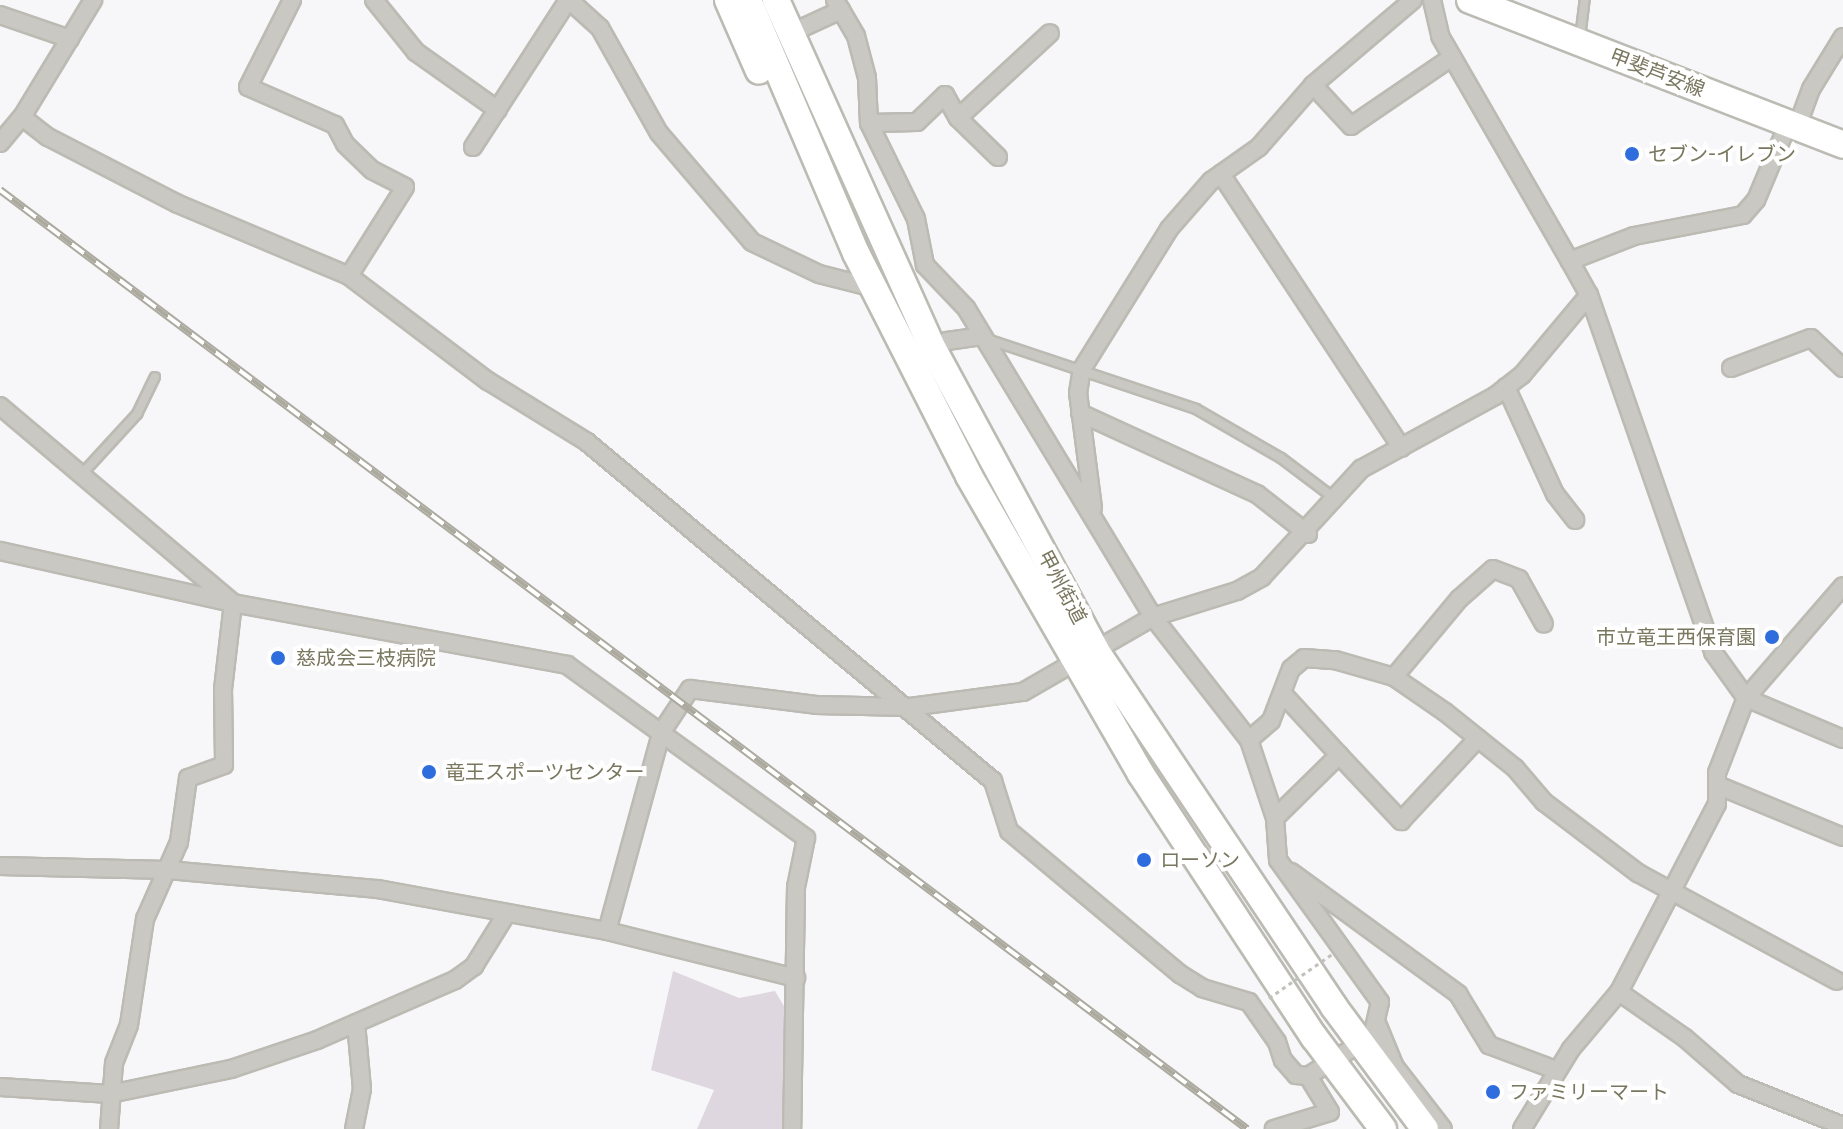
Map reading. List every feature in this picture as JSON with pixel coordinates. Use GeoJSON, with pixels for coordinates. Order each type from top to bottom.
{"type":"FeatureCollection","features":[{"type":"Feature","properties":{"kind":"main road","name":"甲州街道"},"geometry":{"type":"LineString","coordinates":[[728,0],[812,193],[856,253]]}},
{"type":"Feature","properties":{"kind":"main road","name":"甲州街道"},"geometry":{"type":"LineString","coordinates":[[748,0],[856,253],[969,476],[1086,657],[1425,1129]]}},
{"type":"Feature","properties":{"kind":"main road","name":"甲州街道"},"geometry":{"type":"LineString","coordinates":[[776,0],[933,349],[1141,774],[1334,1063],[1383,1129]]}},
{"type":"Feature","properties":{"kind":"main road"},"geometry":{"type":"LineString","coordinates":[[791,0],[885,211],[905,287]]}},
{"type":"Feature","properties":{"kind":"main road","name":"甲斐芦安線"},"geometry":{"type":"LineString","coordinates":[[1470,0],[1843,145]]}},
{"type":"Feature","properties":{"kind":"street"},"geometry":{"type":"LineString","coordinates":[[0,143],[22,117],[93,0]]}},
{"type":"Feature","properties":{"kind":"street"},"geometry":{"type":"LineString","coordinates":[[292,0],[248,87],[335,125],[345,144],[372,170],[405,187],[349,276]]}},
{"type":"Feature","properties":{"kind":"street"},"geometry":{"type":"LineString","coordinates":[[374,0],[416,52],[498,110]]}},
{"type":"Feature","properties":{"kind":"street"},"geometry":{"type":"LineString","coordinates":[[473,147],[568,0],[600,28],[659,133],[752,242],[819,274],[874,288]]}},
{"type":"Feature","properties":{"kind":"street"},"geometry":{"type":"LineString","coordinates":[[1094,516],[1080,413],[1082,369],[1169,229],[1221,174],[1259,147],[1313,85],[1413,0]]}},
{"type":"Feature","properties":{"kind":"street"},"geometry":{"type":"LineString","coordinates":[[1432,0],[1440,36],[1589,295],[1713,652],[1746,698],[1843,739]]}},
{"type":"Feature","properties":{"kind":"street"},"geometry":{"type":"LineString","coordinates":[[22,117],[48,137],[178,204],[349,276],[488,381],[587,442],[910,707],[993,781],[1009,831],[1180,974],[1202,988],[1249,1002],[1277,1042],[1283,1060],[1296,1075],[1308,1076],[1334,1063],[1372,1036],[1374,1016],[1380,1002],[1281,865],[1275,818],[1249,740],[1153,617],[966,308],[925,265],[916,219],[869,123],[867,78],[856,36],[838,5],[802,28]]}},
{"type":"Feature","properties":{"kind":"street"},"geometry":{"type":"LineString","coordinates":[[0,15],[70,39]]}},
{"type":"Feature","properties":{"kind":"street"},"geometry":{"type":"LineString","coordinates":[[958,118],[1050,33]]}},
{"type":"Feature","properties":{"kind":"street"},"geometry":{"type":"LineString","coordinates":[[1570,261],[1634,236],[1743,215],[1756,200],[1811,89],[1843,37]]}},
{"type":"Feature","properties":{"kind":"street"},"geometry":{"type":"LineString","coordinates":[[1313,85],[1351,126],[1452,57]]}},
{"type":"Feature","properties":{"kind":"street"},"geometry":{"type":"LineString","coordinates":[[869,123],[917,122],[945,95],[958,118],[998,157]]}},
{"type":"Feature","properties":{"kind":"street"},"geometry":{"type":"LineString","coordinates":[[1221,174],[1402,448]]}},
{"type":"Feature","properties":{"kind":"street"},"geometry":{"type":"LineString","coordinates":[[607,931],[661,733],[690,689],[816,705],[910,707],[1023,692],[1153,617],[1237,591],[1262,577],[1308,534],[1361,469],[1506,387],[1589,295]]}},
{"type":"Feature","properties":{"kind":"street"},"geometry":{"type":"LineString","coordinates":[[933,349],[947,341],[982,336]]}},
{"type":"Feature","properties":{"kind":"street"},"geometry":{"type":"LineString","coordinates":[[1731,368],[1811,338],[1843,368]]}},
{"type":"Feature","properties":{"kind":"street"},"geometry":{"type":"LineString","coordinates":[[1506,387],[1555,494],[1575,520]]}},
{"type":"Feature","properties":{"kind":"street"},"geometry":{"type":"LineString","coordinates":[[0,406],[233,603]]}},
{"type":"Feature","properties":{"kind":"street"},"geometry":{"type":"LineString","coordinates":[[1080,413],[1257,494],[1308,534]]}},
{"type":"Feature","properties":{"kind":"street"},"geometry":{"type":"LineString","coordinates":[[0,551],[233,603],[567,665],[806,838],[796,887],[792,1129]]}},
{"type":"Feature","properties":{"kind":"street"},"geometry":{"type":"LineString","coordinates":[[1394,677],[1459,599],[1493,569],[1519,579],[1544,624]]}},
{"type":"Feature","properties":{"kind":"street"},"geometry":{"type":"LineString","coordinates":[[1522,1129],[1556,1070],[1619,992],[1672,892],[1717,804],[1717,785],[1726,742],[1746,698],[1843,586]]}},
{"type":"Feature","properties":{"kind":"street"},"geometry":{"type":"LineString","coordinates":[[109,1129],[114,1063],[129,1025],[145,919],[168,870],[184,818],[188,778],[224,765],[223,689],[233,603]]}},
{"type":"Feature","properties":{"kind":"street"},"geometry":{"type":"LineString","coordinates":[[1249,740],[1271,721],[1291,669],[1304,658],[1335,660],[1394,677],[1515,768],[1544,802],[1672,892],[1840,982]]}},
{"type":"Feature","properties":{"kind":"street"},"geometry":{"type":"LineString","coordinates":[[1283,694],[1401,821],[1478,738]]}},
{"type":"Feature","properties":{"kind":"street"},"geometry":{"type":"LineString","coordinates":[[1275,818],[1339,755]]}},
{"type":"Feature","properties":{"kind":"street"},"geometry":{"type":"LineString","coordinates":[[1717,785],[1843,837]]}},
{"type":"Feature","properties":{"kind":"street"},"geometry":{"type":"LineString","coordinates":[[1281,865],[1458,994],[1489,1045],[1556,1070]]}},
{"type":"Feature","properties":{"kind":"street"},"geometry":{"type":"LineString","coordinates":[[0,866],[168,870],[378,889],[607,931],[796,978]]}},
{"type":"Feature","properties":{"kind":"street"},"geometry":{"type":"LineString","coordinates":[[0,1087],[110,1094],[231,1069],[356,1023],[455,980],[474,966],[507,913]]}},
{"type":"Feature","properties":{"kind":"street"},"geometry":{"type":"LineString","coordinates":[[1619,992],[1685,1038],[1738,1084],[1843,1126]]}},
{"type":"Feature","properties":{"kind":"street"},"geometry":{"type":"LineString","coordinates":[[1374,1016],[1395,1067],[1443,1129]]}},
{"type":"Feature","properties":{"kind":"street"},"geometry":{"type":"LineString","coordinates":[[354,1129],[362,1089],[356,1023]]}},
{"type":"Feature","properties":{"kind":"street"},"geometry":{"type":"LineString","coordinates":[[1274,1129],[1330,1112],[1308,1076]]}},
{"type":"Feature","properties":{"kind":"lane"},"geometry":{"type":"LineString","coordinates":[[1578,43],[1585,0]]}},
{"type":"Feature","properties":{"kind":"lane"},"geometry":{"type":"LineString","coordinates":[[982,336],[1040,361],[1082,369],[1196,409],[1281,458],[1334,499]]}},
{"type":"Feature","properties":{"kind":"lane"},"geometry":{"type":"LineString","coordinates":[[81,475],[137,414],[155,377]]}},
{"type":"Feature","properties":{"kind":"path"},"geometry":{"type":"LineString","coordinates":[[1269,998],[1332,954]]}},
{"type":"Feature","properties":{"kind":"shaded area"},"geometry":{"type":"Polygon","coordinates":[[[673,971],[739,998],[775,991],[791,1018],[782,1129],[697,1129],[714,1090],[651,1070],[673,971]]]}},
{"type":"Feature","properties":{"kind":"railway"},"geometry":{"type":"LineString","coordinates":[[0,190],[1247,1129]]}},
{"type":"Feature","properties":{"kind":"place","name":"セブン-イレブン"},"geometry":{"type":"Point","coordinates":[1632,154]}},
{"type":"Feature","properties":{"kind":"place","name":"市立竜王西保育園"},"geometry":{"type":"Point","coordinates":[1772,637]}},
{"type":"Feature","properties":{"kind":"place","name":"慈成会三枝病院"},"geometry":{"type":"Point","coordinates":[278,658]}},
{"type":"Feature","properties":{"kind":"place","name":"竜王スポーツセンター"},"geometry":{"type":"Point","coordinates":[429,772]}},
{"type":"Feature","properties":{"kind":"place","name":"ローソン"},"geometry":{"type":"Point","coordinates":[1144,860]}},
{"type":"Feature","properties":{"kind":"place","name":"ファミリーマート"},"geometry":{"type":"Point","coordinates":[1493,1092]}}]}
